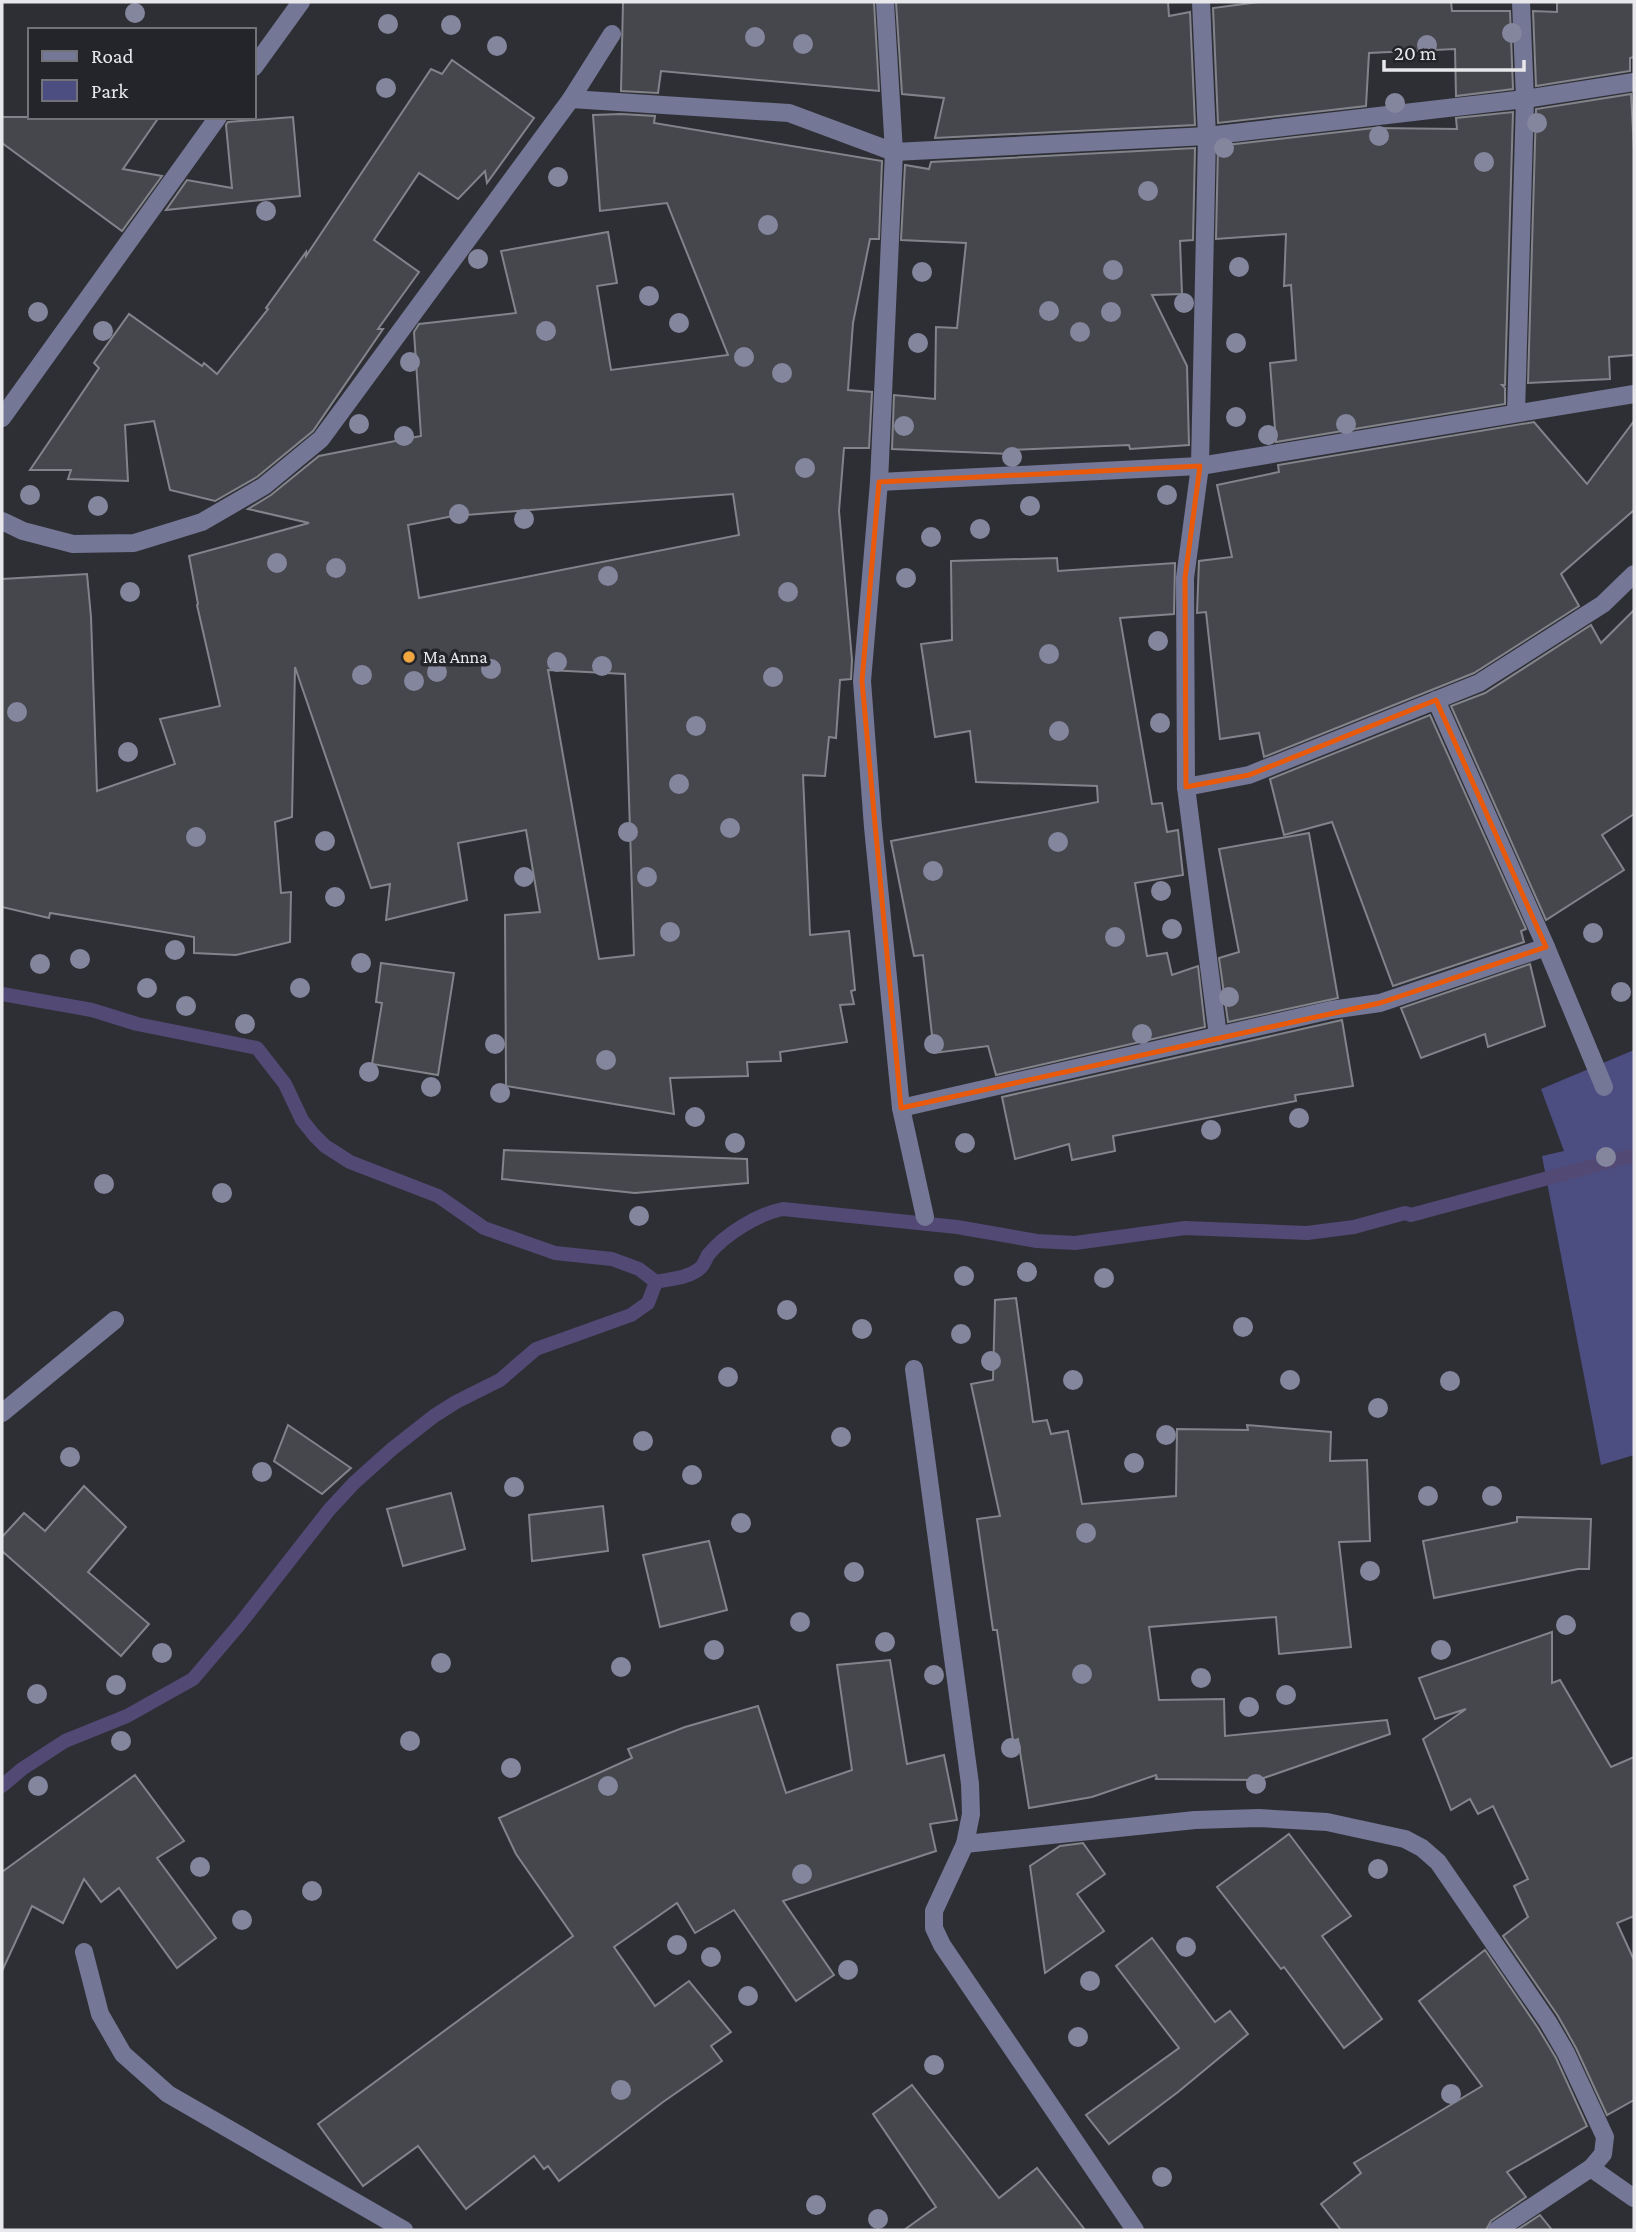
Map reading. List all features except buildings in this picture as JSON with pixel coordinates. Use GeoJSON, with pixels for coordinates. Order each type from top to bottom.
{"type":"FeatureCollection","features":[{"type":"Feature","properties":{"kind":"street"},"geometry":{"type":"LineString","coordinates":[[256,64],[301,2]]}},
{"type":"Feature","properties":{"kind":"street"},"geometry":{"type":"LineString","coordinates":[[885,2],[894,152],[879,482],[862,681],[873,827],[901,1108],[925,1217]]}},
{"type":"Feature","properties":{"kind":"street"},"geometry":{"type":"LineString","coordinates":[[1201,2],[1207,136],[1200,466],[1185,578],[1186,787],[1218,1036]]}},
{"type":"Feature","properties":{"kind":"street"},"geometry":{"type":"LineString","coordinates":[[1516,414],[1525,99],[1521,2]]}},
{"type":"Feature","properties":{"kind":"street"},"geometry":{"type":"LineString","coordinates":[[2,521],[23,531],[72,544],[134,543],[202,522],[264,486],[321,439],[571,99],[612,34]]}},
{"type":"Feature","properties":{"kind":"street"},"geometry":{"type":"LineString","coordinates":[[571,99],[789,113],[894,152],[1207,136],[1525,99],[1634,82]]}},
{"type":"Feature","properties":{"kind":"street"},"geometry":{"type":"LineString","coordinates":[[2,418],[217,119]]}},
{"type":"Feature","properties":{"kind":"street"},"geometry":{"type":"LineString","coordinates":[[879,482],[1200,466],[1634,394]]}},
{"type":"Feature","properties":{"kind":"street"},"geometry":{"type":"LineString","coordinates":[[1186,787],[1249,775],[1479,683],[1603,604],[1634,574]]}},
{"type":"Feature","properties":{"kind":"street"},"geometry":{"type":"LineString","coordinates":[[1436,700],[1546,947],[1604,1087]]}},
{"type":"Feature","properties":{"kind":"street"},"geometry":{"type":"LineString","coordinates":[[901,1108],[1331,1010],[1380,1003],[1546,947]]}},
{"type":"Feature","properties":{"kind":"street"},"geometry":{"type":"LineString","coordinates":[[2,1413],[115,1320]]}},
{"type":"Feature","properties":{"kind":"street"},"geometry":{"type":"LineString","coordinates":[[914,1369],[970,1784],[971,1814],[965,1844],[934,1911],[934,1927],[942,1945],[1135,2230]]}},
{"type":"Feature","properties":{"kind":"street"},"geometry":{"type":"LineString","coordinates":[[965,1844],[1195,1820],[1259,1818],[1327,1822],[1405,1839],[1422,1848],[1438,1862],[1548,2022],[1566,2053],[1605,2137],[1603,2154],[1591,2168],[1497,2230]]}},
{"type":"Feature","properties":{"kind":"street"},"geometry":{"type":"LineString","coordinates":[[84,1952],[100,2014],[123,2054],[168,2094],[404,2230]]}},
{"type":"Feature","properties":{"kind":"street"},"geometry":{"type":"LineString","coordinates":[[1591,2168],[1634,2198]]}},
{"type":"Feature","properties":{"kind":"highlighted area"},"geometry":{"type":"Polygon","coordinates":[[[1200,466],[1185,578],[1186,787],[1249,775],[1436,700],[1546,947],[1380,1003],[901,1108],[862,681],[879,482],[1200,466]]]}},
{"type":"Feature","properties":{"kind":"green space"},"geometry":{"type":"Polygon","coordinates":[[[1634,1050],[1634,1455],[1601,1465],[1542,1156],[1564,1151],[1541,1089],[1634,1050]]]}},
{"type":"Feature","properties":{"kind":"waterway"},"geometry":{"type":"LineString","coordinates":[[2,994],[92,1010],[137,1024],[257,1048],[285,1084],[302,1120],[314,1135],[325,1146],[350,1162],[438,1196],[484,1228],[555,1253],[612,1259],[639,1269],[656,1282],[695,1272],[715,1247],[733,1233],[763,1215],[783,1209],[957,1227],[1037,1241],[1075,1243],[1185,1228],[1307,1233],[1354,1227],[1405,1213],[1411,1215],[1634,1155]]}},
{"type":"Feature","properties":{"kind":"waterway"},"geometry":{"type":"LineString","coordinates":[[2,1786],[22,1769],[65,1741],[127,1716],[193,1679],[329,1510],[392,1449],[434,1416],[500,1380],[536,1349],[631,1315],[648,1303],[656,1282]]}},
{"type":"Feature","properties":{"kind":"place","name":"Ma Anna"},"geometry":{"type":"Point","coordinates":[409,657]}}]}
